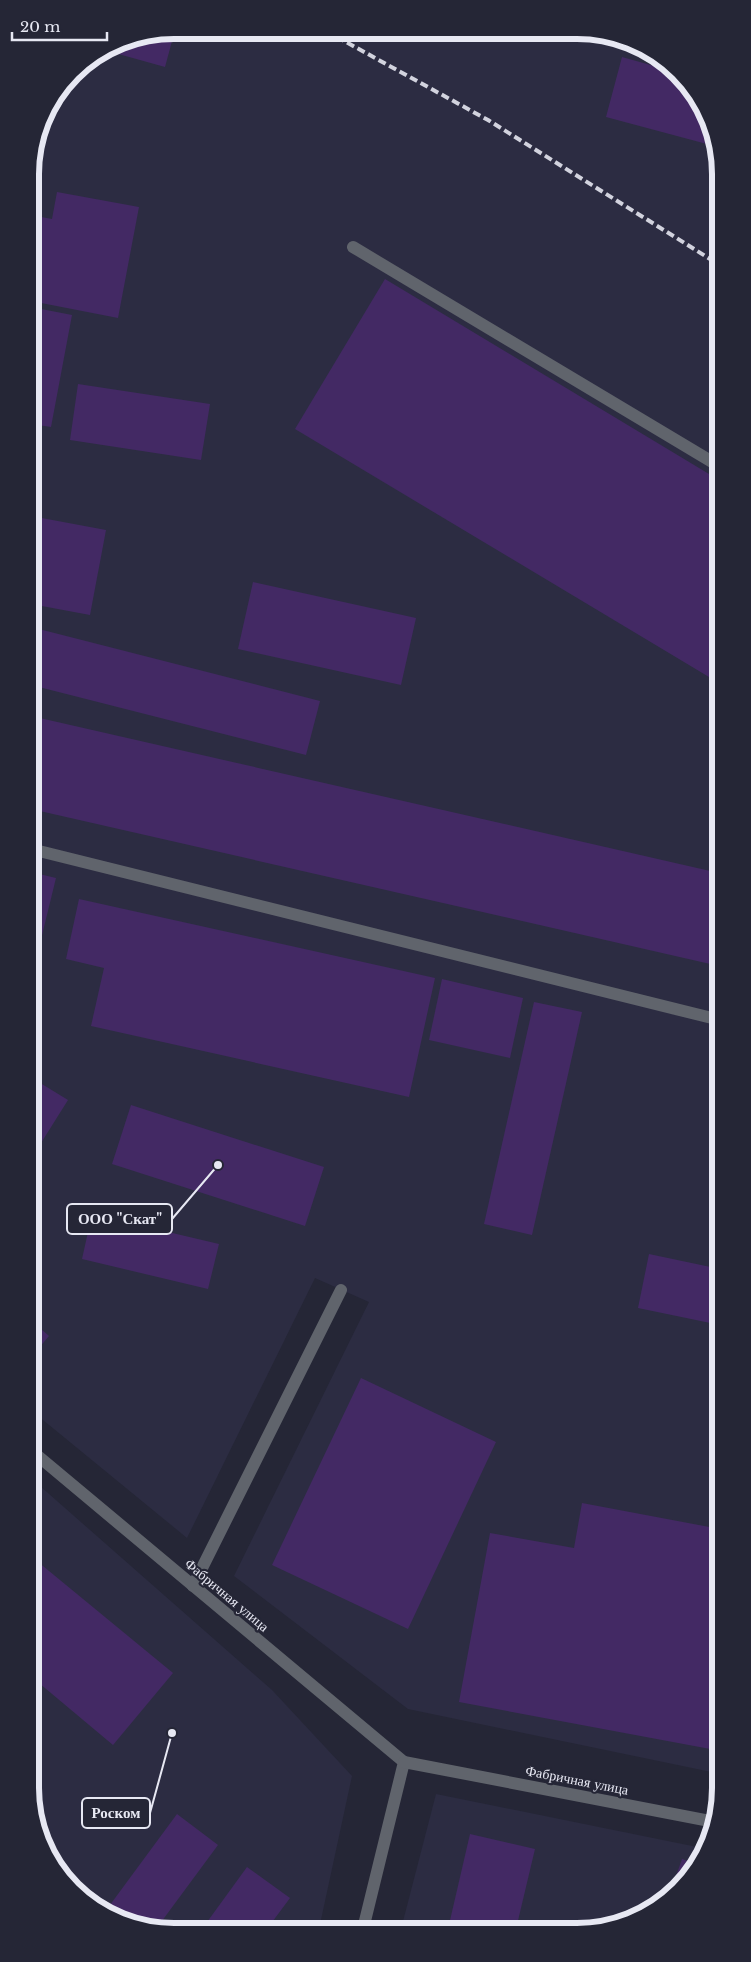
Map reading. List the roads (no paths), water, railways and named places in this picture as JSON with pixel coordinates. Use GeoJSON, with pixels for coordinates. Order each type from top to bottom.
{"type":"FeatureCollection","features":[{"type":"Feature","properties":{"kind":"street"},"geometry":{"type":"LineString","coordinates":[[353,247],[712,462]]}},
{"type":"Feature","properties":{"kind":"street"},"geometry":{"type":"LineString","coordinates":[[39,851],[712,1018]]}},
{"type":"Feature","properties":{"kind":"street"},"geometry":{"type":"LineString","coordinates":[[192,1586],[341,1290]]}},
{"type":"Feature","properties":{"kind":"street","name":"Фабричная улица"},"geometry":{"type":"LineString","coordinates":[[39,1457],[404,1762],[708,1821]]}},
{"type":"Feature","properties":{"kind":"street"},"geometry":{"type":"LineString","coordinates":[[364,1923],[404,1762]]}},
{"type":"Feature","properties":{"kind":"railway"},"geometry":{"type":"LineString","coordinates":[[341,39],[488,120],[712,260]]}},
{"type":"Feature","properties":{"kind":"place","name":"ООО \"Скат\""},"geometry":{"type":"Point","coordinates":[218,1165]}},
{"type":"Feature","properties":{"kind":"place","name":"Роском"},"geometry":{"type":"Point","coordinates":[172,1733]}}]}
